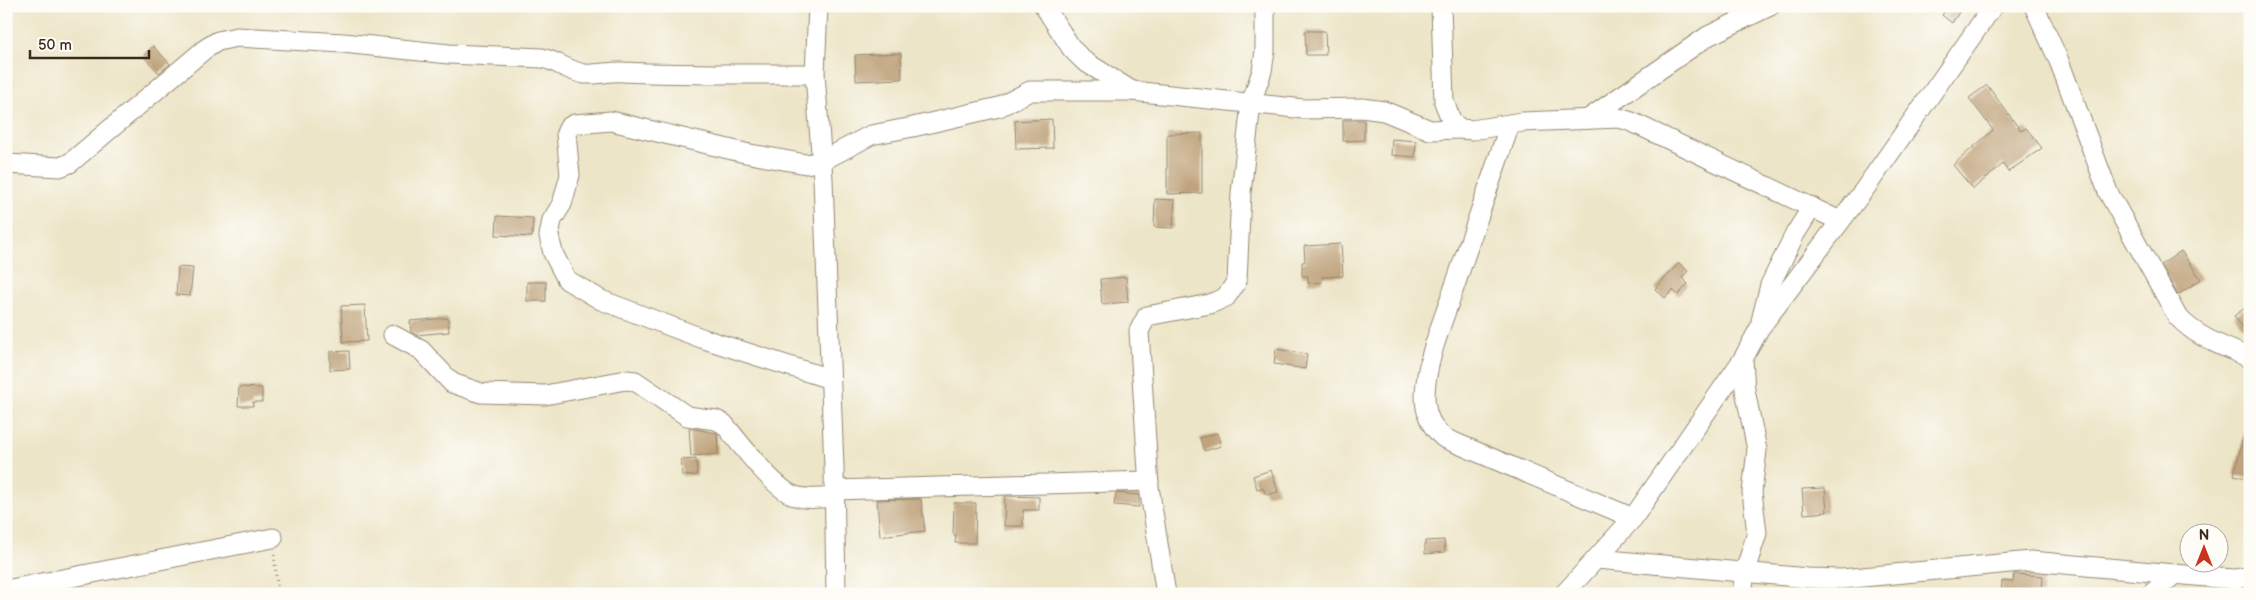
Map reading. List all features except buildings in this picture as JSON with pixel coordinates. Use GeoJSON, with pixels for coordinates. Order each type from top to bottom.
{"type":"FeatureCollection","features":[{"type":"Feature","properties":{"kind":"street"},"geometry":{"type":"LineString","coordinates":[[818,6],[815,74],[822,161],[836,594]]}},
{"type":"Feature","properties":{"kind":"street"},"geometry":{"type":"LineString","coordinates":[[1044,6],[1072,49],[1084,61],[1132,91]]}},
{"type":"Feature","properties":{"kind":"street"},"geometry":{"type":"LineString","coordinates":[[1166,594],[1149,481],[1139,331],[1147,316],[1210,304],[1226,298],[1237,281],[1240,193],[1251,103],[1262,71],[1264,57],[1265,6]]}},
{"type":"Feature","properties":{"kind":"street"},"geometry":{"type":"LineString","coordinates":[[1441,6],[1444,102],[1452,122],[1461,129]]}},
{"type":"Feature","properties":{"kind":"street"},"geometry":{"type":"LineString","coordinates":[[1588,119],[1708,36],[1770,6]]}},
{"type":"Feature","properties":{"kind":"street"},"geometry":{"type":"LineString","coordinates":[[1564,594],[1633,518],[1743,358],[1759,329],[1840,221],[1993,6]]}},
{"type":"Feature","properties":{"kind":"street"},"geometry":{"type":"LineString","coordinates":[[2034,6],[2059,61],[2108,192],[2177,316],[2188,328],[2202,337],[2250,358]]}},
{"type":"Feature","properties":{"kind":"street"},"geometry":{"type":"LineString","coordinates":[[6,164],[60,167],[70,163],[205,49],[218,41],[237,37],[449,54],[542,58],[588,74],[607,71],[671,74],[815,74]]}},
{"type":"Feature","properties":{"kind":"street"},"geometry":{"type":"LineString","coordinates":[[830,379],[704,339],[601,300],[567,280],[553,254],[549,236],[552,220],[567,191],[570,175],[566,132],[569,127],[574,124],[611,121],[788,162],[806,164],[822,161],[871,135],[999,107],[1030,91],[1132,91],[1304,108],[1362,108],[1384,111],[1430,130],[1472,130],[1510,124],[1619,118],[1632,122],[1840,221]]}},
{"type":"Feature","properties":{"kind":"street"},"geometry":{"type":"LineString","coordinates":[[1510,124],[1438,338],[1427,378],[1425,396],[1428,416],[1434,429],[1444,438],[1633,518]]}},
{"type":"Feature","properties":{"kind":"street"},"geometry":{"type":"LineString","coordinates":[[1759,329],[1770,285],[1795,234],[1812,207]]}},
{"type":"Feature","properties":{"kind":"street"},"geometry":{"type":"LineString","coordinates":[[393,335],[421,350],[452,383],[481,393],[545,396],[626,380],[635,381],[687,416],[716,420],[724,424],[771,478],[793,495],[808,498],[834,494],[1149,481]]}},
{"type":"Feature","properties":{"kind":"street"},"geometry":{"type":"LineString","coordinates":[[1742,594],[1745,571],[1757,533],[1752,482],[1757,450],[1748,412],[1743,358]]}},
{"type":"Feature","properties":{"kind":"street"},"geometry":{"type":"LineString","coordinates":[[6,590],[273,538]]}},
{"type":"Feature","properties":{"kind":"street"},"geometry":{"type":"LineString","coordinates":[[1597,559],[1808,578],[1842,578],[2031,561],[2236,579],[2250,576]]}},
{"type":"Feature","properties":{"kind":"street"},"geometry":{"type":"LineString","coordinates":[[2151,594],[2175,574]]}},
{"type":"Feature","properties":{"kind":"path"},"geometry":{"type":"LineString","coordinates":[[273,538],[278,594]]}}]}
